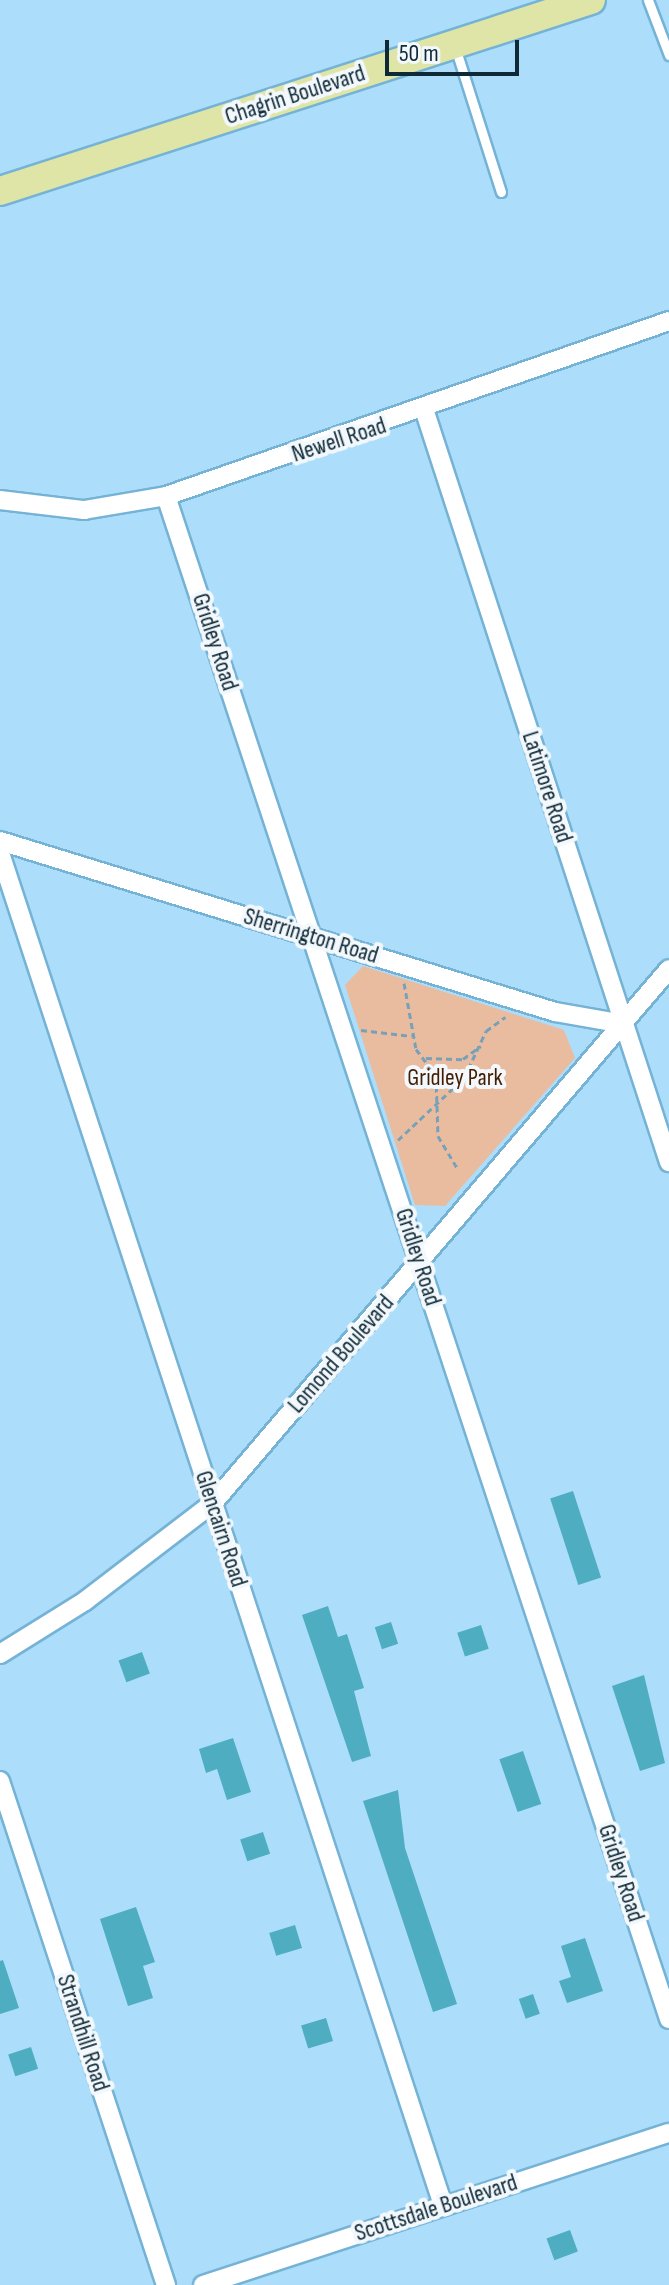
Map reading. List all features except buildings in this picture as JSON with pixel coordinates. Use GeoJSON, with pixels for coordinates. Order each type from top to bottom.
{"type":"FeatureCollection","features":[{"type":"Feature","properties":{"kind":"main road","name":"Chagrin Boulevard"},"geometry":{"type":"LineString","coordinates":[[0,191],[591,0]]}},
{"type":"Feature","properties":{"kind":"street","name":"Newell Road"},"geometry":{"type":"LineString","coordinates":[[0,500],[84,510],[166,496],[425,412],[669,321]]}},
{"type":"Feature","properties":{"kind":"street","name":"Latimore Road"},"geometry":{"type":"LineString","coordinates":[[425,412],[669,1162]]}},
{"type":"Feature","properties":{"kind":"street","name":"Gridley Road"},"geometry":{"type":"LineString","coordinates":[[166,496],[669,2019]]}},
{"type":"Feature","properties":{"kind":"street","name":"Sherrington Road"},"geometry":{"type":"LineString","coordinates":[[0,841],[555,1012],[624,1024]]}},
{"type":"Feature","properties":{"kind":"street","name":"Glencairn Road"},"geometry":{"type":"LineString","coordinates":[[0,853],[443,2205]]}},
{"type":"Feature","properties":{"kind":"street","name":"Lomond Boulevard"},"geometry":{"type":"LineString","coordinates":[[0,1654],[85,1601],[213,1503],[669,969]]}},
{"type":"Feature","properties":{"kind":"street","name":"Strandhill Road"},"geometry":{"type":"LineString","coordinates":[[0,1781],[166,2285]]}},
{"type":"Feature","properties":{"kind":"street","name":"Scottsdale Boulevard"},"geometry":{"type":"LineString","coordinates":[[203,2285],[669,2133]]}},
{"type":"Feature","properties":{"kind":"lane"},"geometry":{"type":"LineString","coordinates":[[648,0],[669,55]]}},
{"type":"Feature","properties":{"kind":"lane"},"geometry":{"type":"LineString","coordinates":[[454,43],[501,192]]}},
{"type":"Feature","properties":{"kind":"path"},"geometry":{"type":"LineString","coordinates":[[404,983],[412,1036],[425,1058],[438,1099],[438,1136],[458,1169]]}},
{"type":"Feature","properties":{"kind":"path"},"geometry":{"type":"LineString","coordinates":[[398,1140],[438,1099],[464,1078],[486,1031],[508,1015]]}},
{"type":"Feature","properties":{"kind":"path"},"geometry":{"type":"LineString","coordinates":[[361,1030],[412,1036]]}},
{"type":"Feature","properties":{"kind":"path"},"geometry":{"type":"LineString","coordinates":[[425,1058],[463,1059],[481,1046]]}},
{"type":"Feature","properties":{"kind":"green space","name":"Gridley Park"},"geometry":{"type":"Polygon","coordinates":[[[363,966],[564,1030],[575,1058],[445,1206],[415,1205],[345,985],[363,966]]]}}]}
